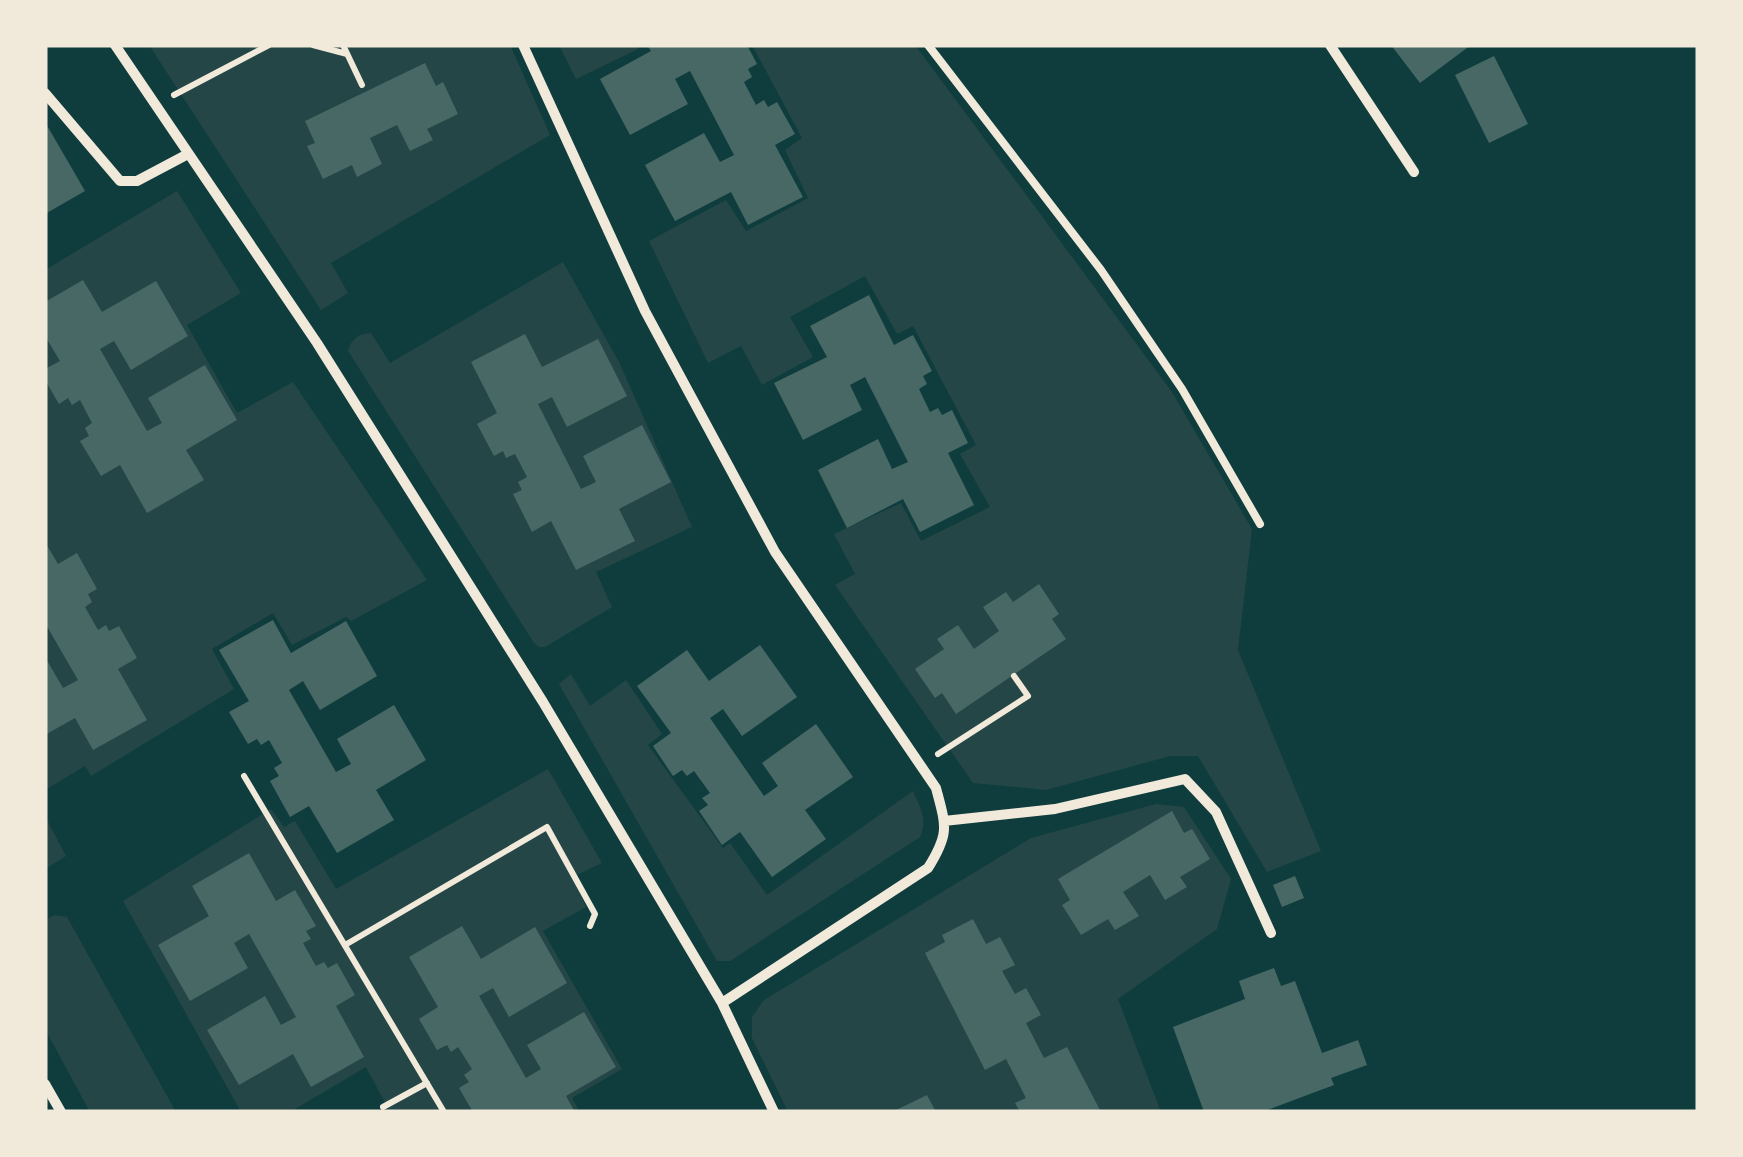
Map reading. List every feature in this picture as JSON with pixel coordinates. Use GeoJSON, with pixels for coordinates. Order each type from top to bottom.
{"type":"FeatureCollection","features":[{"type":"Feature","properties":{"kind":"street"},"geometry":{"type":"LineString","coordinates":[[115,45],[328,359],[571,748],[722,1003],[774,1112]]}},
{"type":"Feature","properties":{"kind":"street"},"geometry":{"type":"LineString","coordinates":[[523,45],[645,310],[775,552],[936,788],[944,821],[942,845],[928,868],[722,1003]]}},
{"type":"Feature","properties":{"kind":"street"},"geometry":{"type":"LineString","coordinates":[[1330,45],[1414,172]]}},
{"type":"Feature","properties":{"kind":"street"},"geometry":{"type":"LineString","coordinates":[[45,93],[120,180],[137,181],[188,154]]}},
{"type":"Feature","properties":{"kind":"street"},"geometry":{"type":"LineString","coordinates":[[944,821],[1056,808],[1184,779],[1216,812],[1271,933]]}},
{"type":"Feature","properties":{"kind":"street"},"geometry":{"type":"LineString","coordinates":[[45,1084],[61,1112]]}},
{"type":"Feature","properties":{"kind":"lane"},"geometry":{"type":"LineString","coordinates":[[928,45],[1101,270],[1182,388],[1260,524]]}},
{"type":"Feature","properties":{"kind":"path"},"geometry":{"type":"LineString","coordinates":[[156,105],[270,45]]}},
{"type":"Feature","properties":{"kind":"path"},"geometry":{"type":"LineString","coordinates":[[313,45],[348,54]]}},
{"type":"Feature","properties":{"kind":"path"},"geometry":{"type":"LineString","coordinates":[[344,45],[362,85]]}},
{"type":"Feature","properties":{"kind":"path"},"geometry":{"type":"LineString","coordinates":[[920,766],[1028,696],[1014,676]]}},
{"type":"Feature","properties":{"kind":"path"},"geometry":{"type":"LineString","coordinates":[[244,776],[444,1112]]}},
{"type":"Feature","properties":{"kind":"path"},"geometry":{"type":"LineString","coordinates":[[344,945],[547,827],[595,914],[590,926]]}},
{"type":"Feature","properties":{"kind":"path"},"geometry":{"type":"LineString","coordinates":[[383,1107],[427,1083]]}},
{"type":"Feature","properties":{"kind":"shaded area"},"geometry":{"type":"Polygon","coordinates":[[[149,45],[510,45],[550,135],[331,263],[348,293],[321,310],[149,45]]]}},
{"type":"Feature","properties":{"kind":"shaded area"},"geometry":{"type":"Polygon","coordinates":[[[559,45],[636,45],[638,49],[576,79],[559,45]]]}},
{"type":"Feature","properties":{"kind":"shaded area"},"geometry":{"type":"Polygon","coordinates":[[[752,45],[915,45],[1172,392],[1252,529],[1238,650],[1321,851],[1267,872],[1198,756],[1170,756],[1046,790],[973,783],[835,585],[855,574],[834,534],[901,503],[921,541],[990,507],[960,454],[976,445],[913,326],[897,334],[865,276],[790,317],[813,357],[762,385],[741,346],[708,363],[649,241],[726,200],[746,231],[808,198],[785,150],[802,138],[752,45]]]}},
{"type":"Feature","properties":{"kind":"shaded area"},"geometry":{"type":"Polygon","coordinates":[[[177,191],[241,293],[187,325],[237,413],[293,382],[427,580],[351,621],[346,617],[292,645],[273,613],[212,649],[234,689],[91,776],[85,766],[45,790],[45,270],[177,191]]]}},
{"type":"Feature","properties":{"kind":"shaded area"},"geometry":{"type":"Polygon","coordinates":[[[563,262],[619,362],[692,527],[596,572],[612,607],[539,647],[348,351],[356,338],[371,333],[390,363],[563,262]]]}},
{"type":"Feature","properties":{"kind":"shaded area"},"geometry":{"type":"Polygon","coordinates":[[[571,674],[590,706],[626,680],[662,734],[648,745],[723,848],[730,843],[767,895],[913,791],[923,819],[920,837],[730,961],[717,961],[559,684],[571,674]]]}},
{"type":"Feature","properties":{"kind":"shaded area"},"geometry":{"type":"Polygon","coordinates":[[[548,769],[602,863],[572,877],[586,907],[543,931],[622,1069],[572,1098],[580,1112],[390,1112],[366,1067],[290,1112],[241,1112],[123,901],[271,809],[284,827],[295,821],[336,889],[548,769]]]}},
{"type":"Feature","properties":{"kind":"shaded area"},"geometry":{"type":"Polygon","coordinates":[[[1156,804],[1184,807],[1231,879],[1217,929],[1118,999],[1161,1112],[788,1112],[752,1038],[752,1017],[764,1000],[1031,838],[1156,804]]]}},
{"type":"Feature","properties":{"kind":"shaded area"},"geometry":{"type":"Polygon","coordinates":[[[45,816],[66,856],[45,869],[45,816]]]}},
{"type":"Feature","properties":{"kind":"shaded area"},"geometry":{"type":"Polygon","coordinates":[[[55,915],[67,917],[176,1112],[90,1112],[45,1029],[45,920],[55,915]]]}},
{"type":"Feature","properties":{"kind":"building"},"geometry":{"type":"Polygon","coordinates":[[[647,45],[747,45],[757,64],[748,69],[752,77],[744,82],[756,105],[764,100],[768,107],[777,102],[795,134],[775,145],[803,197],[748,225],[731,192],[675,221],[645,165],[704,133],[720,162],[734,155],[690,71],[675,79],[688,104],[630,135],[600,79],[651,51],[647,45]]]}},
{"type":"Feature","properties":{"kind":"building"},"geometry":{"type":"Polygon","coordinates":[[[1391,45],[1471,45],[1420,83],[1391,45]]]}},
{"type":"Feature","properties":{"kind":"building"},"geometry":{"type":"Polygon","coordinates":[[[1494,56],[1528,124],[1489,143],[1455,75],[1494,56]]]}},
{"type":"Feature","properties":{"kind":"building"},"geometry":{"type":"Polygon","coordinates":[[[425,63],[436,86],[443,82],[458,114],[427,129],[433,140],[410,151],[397,125],[370,138],[382,164],[357,177],[352,165],[323,179],[307,146],[315,143],[305,121],[425,63]]]}},
{"type":"Feature","properties":{"kind":"building"},"geometry":{"type":"Polygon","coordinates":[[[45,122],[85,191],[45,214],[45,122]]]}},
{"type":"Feature","properties":{"kind":"building"},"geometry":{"type":"Polygon","coordinates":[[[83,280],[102,312],[156,281],[188,336],[131,370],[114,341],[100,349],[147,431],[162,423],[148,398],[205,365],[237,420],[186,450],[204,480],[147,513],[120,465],[101,476],[80,441],[89,436],[85,428],[92,423],[80,400],[72,405],[68,398],[59,404],[45,380],[45,369],[60,361],[45,336],[45,302],[83,280]]]}},
{"type":"Feature","properties":{"kind":"building"},"geometry":{"type":"Polygon","coordinates":[[[869,295],[894,345],[913,335],[932,371],[923,376],[927,384],[919,389],[930,412],[938,408],[942,415],[952,410],[968,443],[948,453],[974,505],[920,532],[903,499],[847,528],[818,470],[878,439],[892,469],[908,462],[865,377],[850,385],[862,410],[803,440],[774,383],[827,357],[810,326],[869,295]]]}},
{"type":"Feature","properties":{"kind":"building"},"geometry":{"type":"Polygon","coordinates":[[[525,334],[542,367],[598,339],[627,396],[567,427],[552,397],[538,404],[581,489],[596,482],[583,456],[642,425],[671,482],[619,509],[635,541],[576,570],[551,521],[532,532],[513,494],[522,490],[518,482],[527,477],[515,454],[506,458],[503,451],[494,456],[477,424],[497,413],[471,362],[525,334]]]}},
{"type":"Feature","properties":{"kind":"building"},"geometry":{"type":"Polygon","coordinates":[[[45,542],[58,564],[77,553],[97,589],[88,594],[92,602],[85,607],[98,630],[106,625],[109,631],[119,626],[137,658],[118,669],[147,720],[93,750],[75,718],[45,735],[45,657],[63,688],[78,680],[45,623],[45,542]]]}},
{"type":"Feature","properties":{"kind":"building"},"geometry":{"type":"Polygon","coordinates":[[[1039,584],[1059,614],[1052,619],[1066,639],[956,714],[942,693],[935,698],[915,669],[944,649],[937,639],[958,625],[974,649],[999,631],[983,607],[1006,592],[1013,602],[1039,584]]]}},
{"type":"Feature","properties":{"kind":"building"},"geometry":{"type":"Polygon","coordinates":[[[273,620],[291,653],[346,621],[377,676],[320,710],[303,681],[289,690],[336,772],[351,764],[337,739],[394,705],[426,760],[376,790],[394,820],[337,853],[309,806],[290,817],[270,781],[279,776],[274,768],[282,763],[269,740],[261,745],[257,739],[248,744],[229,712],[249,701],[219,650],[273,620]]]}},
{"type":"Feature","properties":{"kind":"building"},"geometry":{"type":"Polygon","coordinates":[[[760,645],[797,697],[742,736],[723,709],[710,718],[764,796],[778,786],[762,763],[816,724],[853,777],[805,810],[826,839],[772,877],[740,832],[722,845],[699,811],[708,805],[702,798],[710,793],[694,771],[687,776],[682,770],[673,776],[653,746],[671,733],[637,686],[687,650],[709,681],[760,645]]]}},
{"type":"Feature","properties":{"kind":"building"},"geometry":{"type":"Polygon","coordinates":[[[1172,811],[1184,833],[1192,829],[1210,859],[1180,877],[1187,887],[1165,900],[1150,875],[1123,892],[1139,916],[1115,930],[1108,919],[1081,935],[1062,905],[1070,900],[1058,879],[1172,811]]]}},
{"type":"Feature","properties":{"kind":"building"},"geometry":{"type":"Polygon","coordinates":[[[249,853],[276,901],[295,890],[316,926],[306,931],[311,939],[303,943],[316,966],[324,962],[328,968],[337,963],[355,995],[336,1006],[364,1057],[311,1087],[293,1054],[239,1085],[207,1030],[265,996],[281,1025],[296,1017],[249,934],[234,943],[248,968],[190,1001],[158,945],[209,916],[192,886],[249,853]]]}},
{"type":"Feature","properties":{"kind":"building"},"geometry":{"type":"Polygon","coordinates":[[[1295,876],[1304,898],[1282,907],[1273,885],[1295,876]]]}},
{"type":"Feature","properties":{"kind":"building"},"geometry":{"type":"Polygon","coordinates":[[[973,919],[986,944],[1000,937],[1015,965],[1002,971],[1015,994],[1026,988],[1041,1015],[1026,1023],[1044,1058],[1067,1047],[1101,1112],[1020,1112],[1015,1103],[1026,1098],[1006,1059],[985,1070],[925,953],[945,942],[942,935],[973,919]]]}},
{"type":"Feature","properties":{"kind":"building"},"geometry":{"type":"Polygon","coordinates":[[[462,926],[481,959],[535,927],[567,983],[509,1017],[493,988],[479,996],[526,1078],[541,1069],[527,1045],[584,1012],[616,1067],[566,1096],[575,1112],[473,1112],[459,1088],[469,1082],[464,1075],[472,1069],[458,1047],[451,1052],[447,1045],[437,1050],[419,1019],[438,1007],[409,957],[462,926]]]}},
{"type":"Feature","properties":{"kind":"building"},"geometry":{"type":"Polygon","coordinates":[[[1274,968],[1281,986],[1295,981],[1322,1053],[1358,1040],[1367,1065],[1331,1078],[1334,1085],[1262,1112],[1204,1112],[1173,1027],[1245,999],[1239,981],[1274,968]]]}},
{"type":"Feature","properties":{"kind":"building"},"geometry":{"type":"Polygon","coordinates":[[[927,1095],[936,1112],[892,1112],[927,1095]]]}}]}
